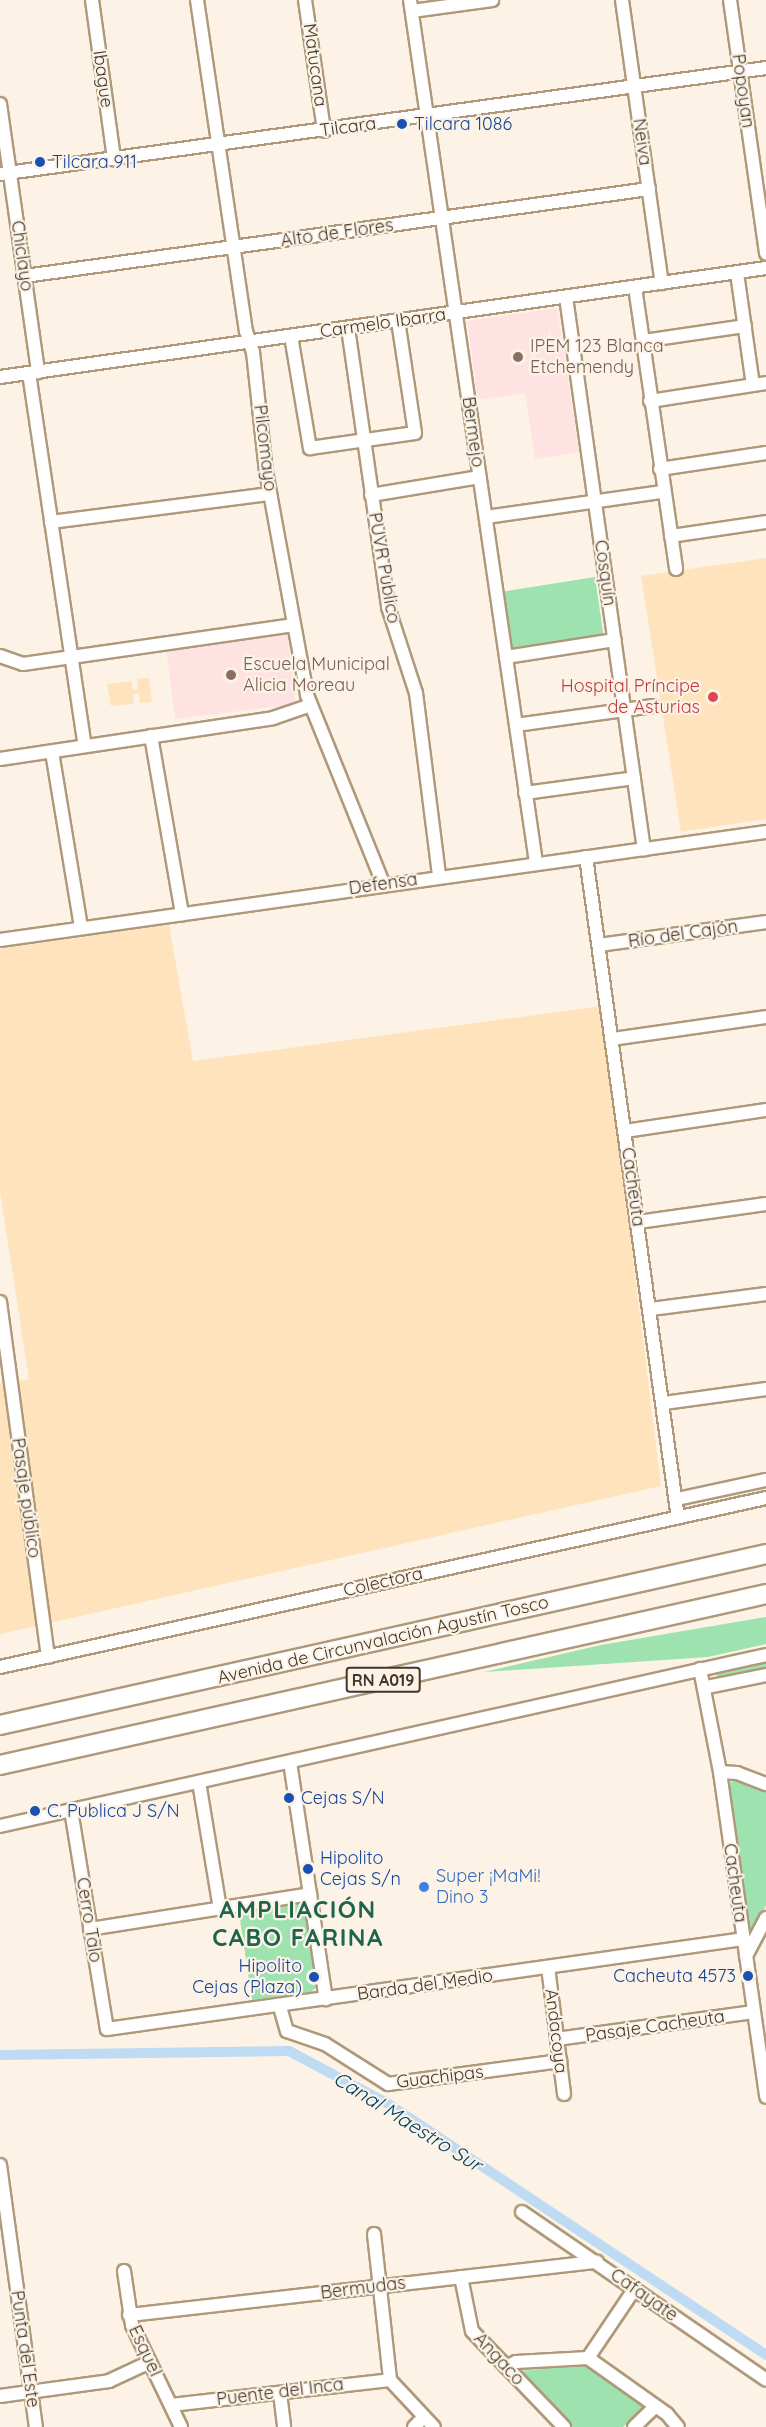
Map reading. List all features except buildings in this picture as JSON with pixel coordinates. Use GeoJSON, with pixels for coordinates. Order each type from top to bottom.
{"type":"FeatureCollection","features":[{"type":"Feature","properties":{"kind":"highway"},"geometry":{"type":"LineString","coordinates":[[420,1632],[498,1603],[766,1544]]}},
{"type":"Feature","properties":{"kind":"highway","name":"Avenida de Circunvalación Agustín Tosco"},"geometry":{"type":"LineString","coordinates":[[0,1725],[766,1554]]}},
{"type":"Feature","properties":{"kind":"highway","name":"Avenida de Circunvalación Agustín Tosco"},"geometry":{"type":"LineString","coordinates":[[0,1765],[766,1594]]}},
{"type":"Feature","properties":{"kind":"highway"},"geometry":{"type":"LineString","coordinates":[[673,1615],[766,1607]]}},
{"type":"Feature","properties":{"kind":"street","name":"Ibague"},"geometry":{"type":"LineString","coordinates":[[92,0],[114,159]]}},
{"type":"Feature","properties":{"kind":"street","name":"Pilcomayo"},"geometry":{"type":"LineString","coordinates":[[197,0],[233,247],[250,342],[270,494],[292,625],[310,705],[383,884]]}},
{"type":"Feature","properties":{"kind":"street","name":"Matucana"},"geometry":{"type":"LineString","coordinates":[[305,0],[324,131]]}},
{"type":"Feature","properties":{"kind":"street"},"geometry":{"type":"LineString","coordinates":[[411,5],[492,0]]}},
{"type":"Feature","properties":{"kind":"street","name":"Neiva"},"geometry":{"type":"LineString","coordinates":[[622,0],[662,283]]}},
{"type":"Feature","properties":{"kind":"street","name":"Popoyan"},"geometry":{"type":"LineString","coordinates":[[730,0],[766,253]]}},
{"type":"Feature","properties":{"kind":"street","name":"Bermejo"},"geometry":{"type":"LineString","coordinates":[[411,5],[536,863]]}},
{"type":"Feature","properties":{"kind":"street","name":"Tilcara"},"geometry":{"type":"LineString","coordinates":[[5,173],[218,146],[766,68]]}},
{"type":"Feature","properties":{"kind":"street","name":"Chiclayo"},"geometry":{"type":"LineString","coordinates":[[0,104],[5,173],[25,276],[33,372],[51,522],[86,746]]}},
{"type":"Feature","properties":{"kind":"street","name":"Alto de Flores"},"geometry":{"type":"LineString","coordinates":[[25,276],[649,189]]}},
{"type":"Feature","properties":{"kind":"street","name":"Carmelo Ibarra"},"geometry":{"type":"LineString","coordinates":[[0,377],[766,268]]}},
{"type":"Feature","properties":{"kind":"street"},"geometry":{"type":"LineString","coordinates":[[737,273],[753,385]]}},
{"type":"Feature","properties":{"kind":"street"},"geometry":{"type":"LineString","coordinates":[[635,287],[662,492],[676,569]]}},
{"type":"Feature","properties":{"kind":"street","name":"Cosquín"},"geometry":{"type":"LineString","coordinates":[[566,297],[644,850]]}},
{"type":"Feature","properties":{"kind":"street"},"geometry":{"type":"LineString","coordinates":[[291,336],[310,448],[415,433],[398,321]]}},
{"type":"Feature","properties":{"kind":"street"},"geometry":{"type":"LineString","coordinates":[[643,341],[745,326]]}},
{"type":"Feature","properties":{"kind":"street","name":"PUVR Publico"},"geometry":{"type":"LineString","coordinates":[[348,328],[388,607],[416,693],[440,876]]}},
{"type":"Feature","properties":{"kind":"street"},"geometry":{"type":"LineString","coordinates":[[650,401],[766,383]]}},
{"type":"Feature","properties":{"kind":"street"},"geometry":{"type":"LineString","coordinates":[[660,469],[766,453]]}},
{"type":"Feature","properties":{"kind":"street"},"geometry":{"type":"LineString","coordinates":[[371,495],[480,477]]}},
{"type":"Feature","properties":{"kind":"street"},"geometry":{"type":"LineString","coordinates":[[486,517],[662,492]]}},
{"type":"Feature","properties":{"kind":"street"},"geometry":{"type":"LineString","coordinates":[[51,522],[270,494]]}},
{"type":"Feature","properties":{"kind":"street"},"geometry":{"type":"LineString","coordinates":[[671,536],[766,522]]}},
{"type":"Feature","properties":{"kind":"street"},"geometry":{"type":"LineString","coordinates":[[0,656],[17,664],[292,625]]}},
{"type":"Feature","properties":{"kind":"street"},"geometry":{"type":"LineString","coordinates":[[506,657],[615,640]]}},
{"type":"Feature","properties":{"kind":"street"},"geometry":{"type":"LineString","coordinates":[[0,759],[273,718],[310,705]]}},
{"type":"Feature","properties":{"kind":"street"},"geometry":{"type":"LineString","coordinates":[[516,725],[653,706]]}},
{"type":"Feature","properties":{"kind":"street"},"geometry":{"type":"LineString","coordinates":[[151,736],[182,914]]}},
{"type":"Feature","properties":{"kind":"street"},"geometry":{"type":"LineString","coordinates":[[52,752],[81,928]]}},
{"type":"Feature","properties":{"kind":"street"},"geometry":{"type":"LineString","coordinates":[[525,793],[634,778]]}},
{"type":"Feature","properties":{"kind":"street","name":"Defensa"},"geometry":{"type":"LineString","coordinates":[[0,940],[383,884],[766,832]]}},
{"type":"Feature","properties":{"kind":"street","name":"Cacheuta"},"geometry":{"type":"LineString","coordinates":[[586,857],[651,1309],[678,1518]]}},
{"type":"Feature","properties":{"kind":"street","name":"Río del Cajón"},"geometry":{"type":"LineString","coordinates":[[599,945],[766,922]]}},
{"type":"Feature","properties":{"kind":"street"},"geometry":{"type":"LineString","coordinates":[[612,1038],[766,1017]]}},
{"type":"Feature","properties":{"kind":"street"},"geometry":{"type":"LineString","coordinates":[[625,1131],[766,1110]]}},
{"type":"Feature","properties":{"kind":"street"},"geometry":{"type":"LineString","coordinates":[[638,1222],[766,1204]]}},
{"type":"Feature","properties":{"kind":"street"},"geometry":{"type":"LineString","coordinates":[[651,1309],[766,1294]]}},
{"type":"Feature","properties":{"kind":"street","name":"Pasaje público"},"geometry":{"type":"LineString","coordinates":[[0,1302],[48,1657]]}},
{"type":"Feature","properties":{"kind":"street"},"geometry":{"type":"LineString","coordinates":[[664,1403],[766,1389]]}},
{"type":"Feature","properties":{"kind":"street"},"geometry":{"type":"LineString","coordinates":[[677,1499],[766,1480]]}},
{"type":"Feature","properties":{"kind":"street","name":"Colectora"},"geometry":{"type":"LineString","coordinates":[[0,1667],[766,1498]]}},
{"type":"Feature","properties":{"kind":"street"},"geometry":{"type":"LineString","coordinates":[[0,1826],[766,1655]]}},
{"type":"Feature","properties":{"kind":"street","name":"Cacheuta"},"geometry":{"type":"LineString","coordinates":[[700,1669],[707,1687],[766,2097]]}},
{"type":"Feature","properties":{"kind":"street"},"geometry":{"type":"LineString","coordinates":[[707,1687],[766,1675]]}},
{"type":"Feature","properties":{"kind":"street"},"geometry":{"type":"LineString","coordinates":[[290,1762],[326,1999]]}},
{"type":"Feature","properties":{"kind":"street"},"geometry":{"type":"LineString","coordinates":[[720,1772],[736,1773],[766,1784]]}},
{"type":"Feature","properties":{"kind":"street"},"geometry":{"type":"LineString","coordinates":[[199,1782],[220,1909]]}},
{"type":"Feature","properties":{"kind":"street","name":"Cerro Talo"},"geometry":{"type":"LineString","coordinates":[[71,1810],[107,2029]]}},
{"type":"Feature","properties":{"kind":"street"},"geometry":{"type":"LineString","coordinates":[[90,1929],[310,1894]]}},
{"type":"Feature","properties":{"kind":"street"},"geometry":{"type":"LineString","coordinates":[[746,1956],[766,1918]]}},
{"type":"Feature","properties":{"kind":"street","name":"Barda del Medio"},"geometry":{"type":"LineString","coordinates":[[107,2029],[280,2007],[743,1939]]}},
{"type":"Feature","properties":{"kind":"street","name":"Andacoya"},"geometry":{"type":"LineString","coordinates":[[548,1967],[564,2094]]}},
{"type":"Feature","properties":{"kind":"street","name":"Guachipas"},"geometry":{"type":"LineString","coordinates":[[280,2007],[287,2031],[325,2044],[388,2084],[560,2061]]}},
{"type":"Feature","properties":{"kind":"street","name":"Pasaje Cacheuta"},"geometry":{"type":"LineString","coordinates":[[557,2039],[753,2012]]}},
{"type":"Feature","properties":{"kind":"street","name":"Punta del Este"},"geometry":{"type":"LineString","coordinates":[[0,2165],[3,2203],[36,2427]]}},
{"type":"Feature","properties":{"kind":"street","name":"Cafayate"},"geometry":{"type":"LineString","coordinates":[[522,2212],[766,2380]]}},
{"type":"Feature","properties":{"kind":"street"},"geometry":{"type":"LineString","coordinates":[[374,2234],[390,2380],[434,2427]]}},
{"type":"Feature","properties":{"kind":"street","name":"Bermudas"},"geometry":{"type":"LineString","coordinates":[[129,2314],[597,2262]]}},
{"type":"Feature","properties":{"kind":"street","name":"Esquel"},"geometry":{"type":"LineString","coordinates":[[124,2271],[129,2314],[182,2427]]}},
{"type":"Feature","properties":{"kind":"street","name":"Angaco"},"geometry":{"type":"LineString","coordinates":[[461,2277],[472,2331],[564,2427]]}},
{"type":"Feature","properties":{"kind":"street"},"geometry":{"type":"LineString","coordinates":[[588,2358],[635,2288]]}},
{"type":"Feature","properties":{"kind":"street"},"geometry":{"type":"LineString","coordinates":[[506,2367],[516,2362],[588,2358],[656,2406],[678,2427]]}},
{"type":"Feature","properties":{"kind":"street"},"geometry":{"type":"LineString","coordinates":[[0,2396],[109,2381],[150,2362]]}},
{"type":"Feature","properties":{"kind":"street","name":"Puente del Inca"},"geometry":{"type":"LineString","coordinates":[[171,2405],[390,2380]]}},
{"type":"Feature","properties":{"kind":"street"},"geometry":{"type":"LineString","coordinates":[[280,2392],[284,2427]]}},
{"type":"Feature","properties":{"kind":"street"},"geometry":{"type":"LineString","coordinates":[[634,2427],[656,2406]]}},
{"type":"Feature","properties":{"kind":"street"},"geometry":{"type":"LineString","coordinates":[[414,2427],[424,2417]]}},
{"type":"Feature","properties":{"kind":"shaded area","name":"IPEM 123 Blanca Etchemendy"},"geometry":{"type":"Polygon","coordinates":[[[557,308],[579,452],[535,459],[525,393],[478,400],[467,321],[557,308]]]}},
{"type":"Feature","properties":{"kind":"shaded area","name":"Hospital Príncipe de Asturias"},"geometry":{"type":"Polygon","coordinates":[[[766,558],[766,819],[681,832],[641,576],[766,558]]]}},
{"type":"Feature","properties":{"kind":"shaded area","name":"Escuela Municipal Alicia Moreau"},"geometry":{"type":"Polygon","coordinates":[[[287,632],[296,704],[175,719],[166,647],[287,632]]]}},
{"type":"Feature","properties":{"kind":"shaded area"},"geometry":{"type":"Polygon","coordinates":[[[149,678],[152,702],[140,703],[139,694],[133,694],[134,704],[111,706],[107,684],[131,681],[133,690],[138,689],[137,679],[149,678]]]}},
{"type":"Feature","properties":{"kind":"shaded area"},"geometry":{"type":"Polygon","coordinates":[[[169,925],[193,1061],[602,1006],[661,1486],[0,1634],[0,1383],[29,1379],[0,1192],[0,949],[169,925]]]}},
{"type":"Feature","properties":{"kind":"green space"},"geometry":{"type":"Polygon","coordinates":[[[595,577],[604,639],[509,654],[500,592],[595,577]]]}},
{"type":"Feature","properties":{"kind":"green space"},"geometry":{"type":"Polygon","coordinates":[[[766,1617],[766,1644],[708,1657],[484,1672],[601,1645],[766,1617]]]}},
{"type":"Feature","properties":{"kind":"green space"},"geometry":{"type":"Polygon","coordinates":[[[766,1662],[766,1672],[718,1681],[716,1671],[766,1662]]]}},
{"type":"Feature","properties":{"kind":"green space"},"geometry":{"type":"Polygon","coordinates":[[[736,1777],[766,1790],[766,1905],[754,1931],[749,1933],[726,1787],[736,1777]]]}},
{"type":"Feature","properties":{"kind":"green space"},"geometry":{"type":"Polygon","coordinates":[[[298,1904],[309,1909],[319,1985],[311,1992],[252,2000],[239,1913],[298,1904]]]}},
{"type":"Feature","properties":{"kind":"green space"},"geometry":{"type":"Polygon","coordinates":[[[586,2364],[646,2407],[623,2427],[571,2427],[520,2371],[586,2364]]]}},
{"type":"Feature","properties":{"kind":"waterway","name":"Canal Maestro Sur"},"geometry":{"type":"LineString","coordinates":[[0,2055],[289,2051],[387,2103],[766,2355]]}},
{"type":"Feature","properties":{"kind":"place","name":"Tilcara 1086"},"geometry":{"type":"Point","coordinates":[402,124]}},
{"type":"Feature","properties":{"kind":"place","name":"Tilcara 911"},"geometry":{"type":"Point","coordinates":[40,162]}},
{"type":"Feature","properties":{"kind":"place","name":"IPEM 123 Blanca Etchemendy"},"geometry":{"type":"Point","coordinates":[518,357]}},
{"type":"Feature","properties":{"kind":"place","name":"Escuela Municipal Alicia Moreau"},"geometry":{"type":"Point","coordinates":[231,675]}},
{"type":"Feature","properties":{"kind":"place","name":"Hospital Príncipe de Asturias"},"geometry":{"type":"Point","coordinates":[713,697]}},
{"type":"Feature","properties":{"kind":"place","name":"Cejas S/N"},"geometry":{"type":"Point","coordinates":[289,1798]}},
{"type":"Feature","properties":{"kind":"place","name":"C. Publica J S/N"},"geometry":{"type":"Point","coordinates":[35,1811]}},
{"type":"Feature","properties":{"kind":"place","name":"Hipolito Cejas S/n"},"geometry":{"type":"Point","coordinates":[308,1869]}},
{"type":"Feature","properties":{"kind":"place","name":"Super ¡MaMi! Dino 3"},"geometry":{"type":"Point","coordinates":[424,1887]}},
{"type":"Feature","properties":{"kind":"place","name":"Cacheuta 4573"},"geometry":{"type":"Point","coordinates":[748,1976]}},
{"type":"Feature","properties":{"kind":"place","name":"Hipolito Cejas (Plaza)"},"geometry":{"type":"Point","coordinates":[314,1977]}},
{"type":"Feature","properties":{"kind":"district","name":"AMPLIACIÓN CABO FARINA"},"geometry":{"type":"Point","coordinates":[298,1924]}}]}
